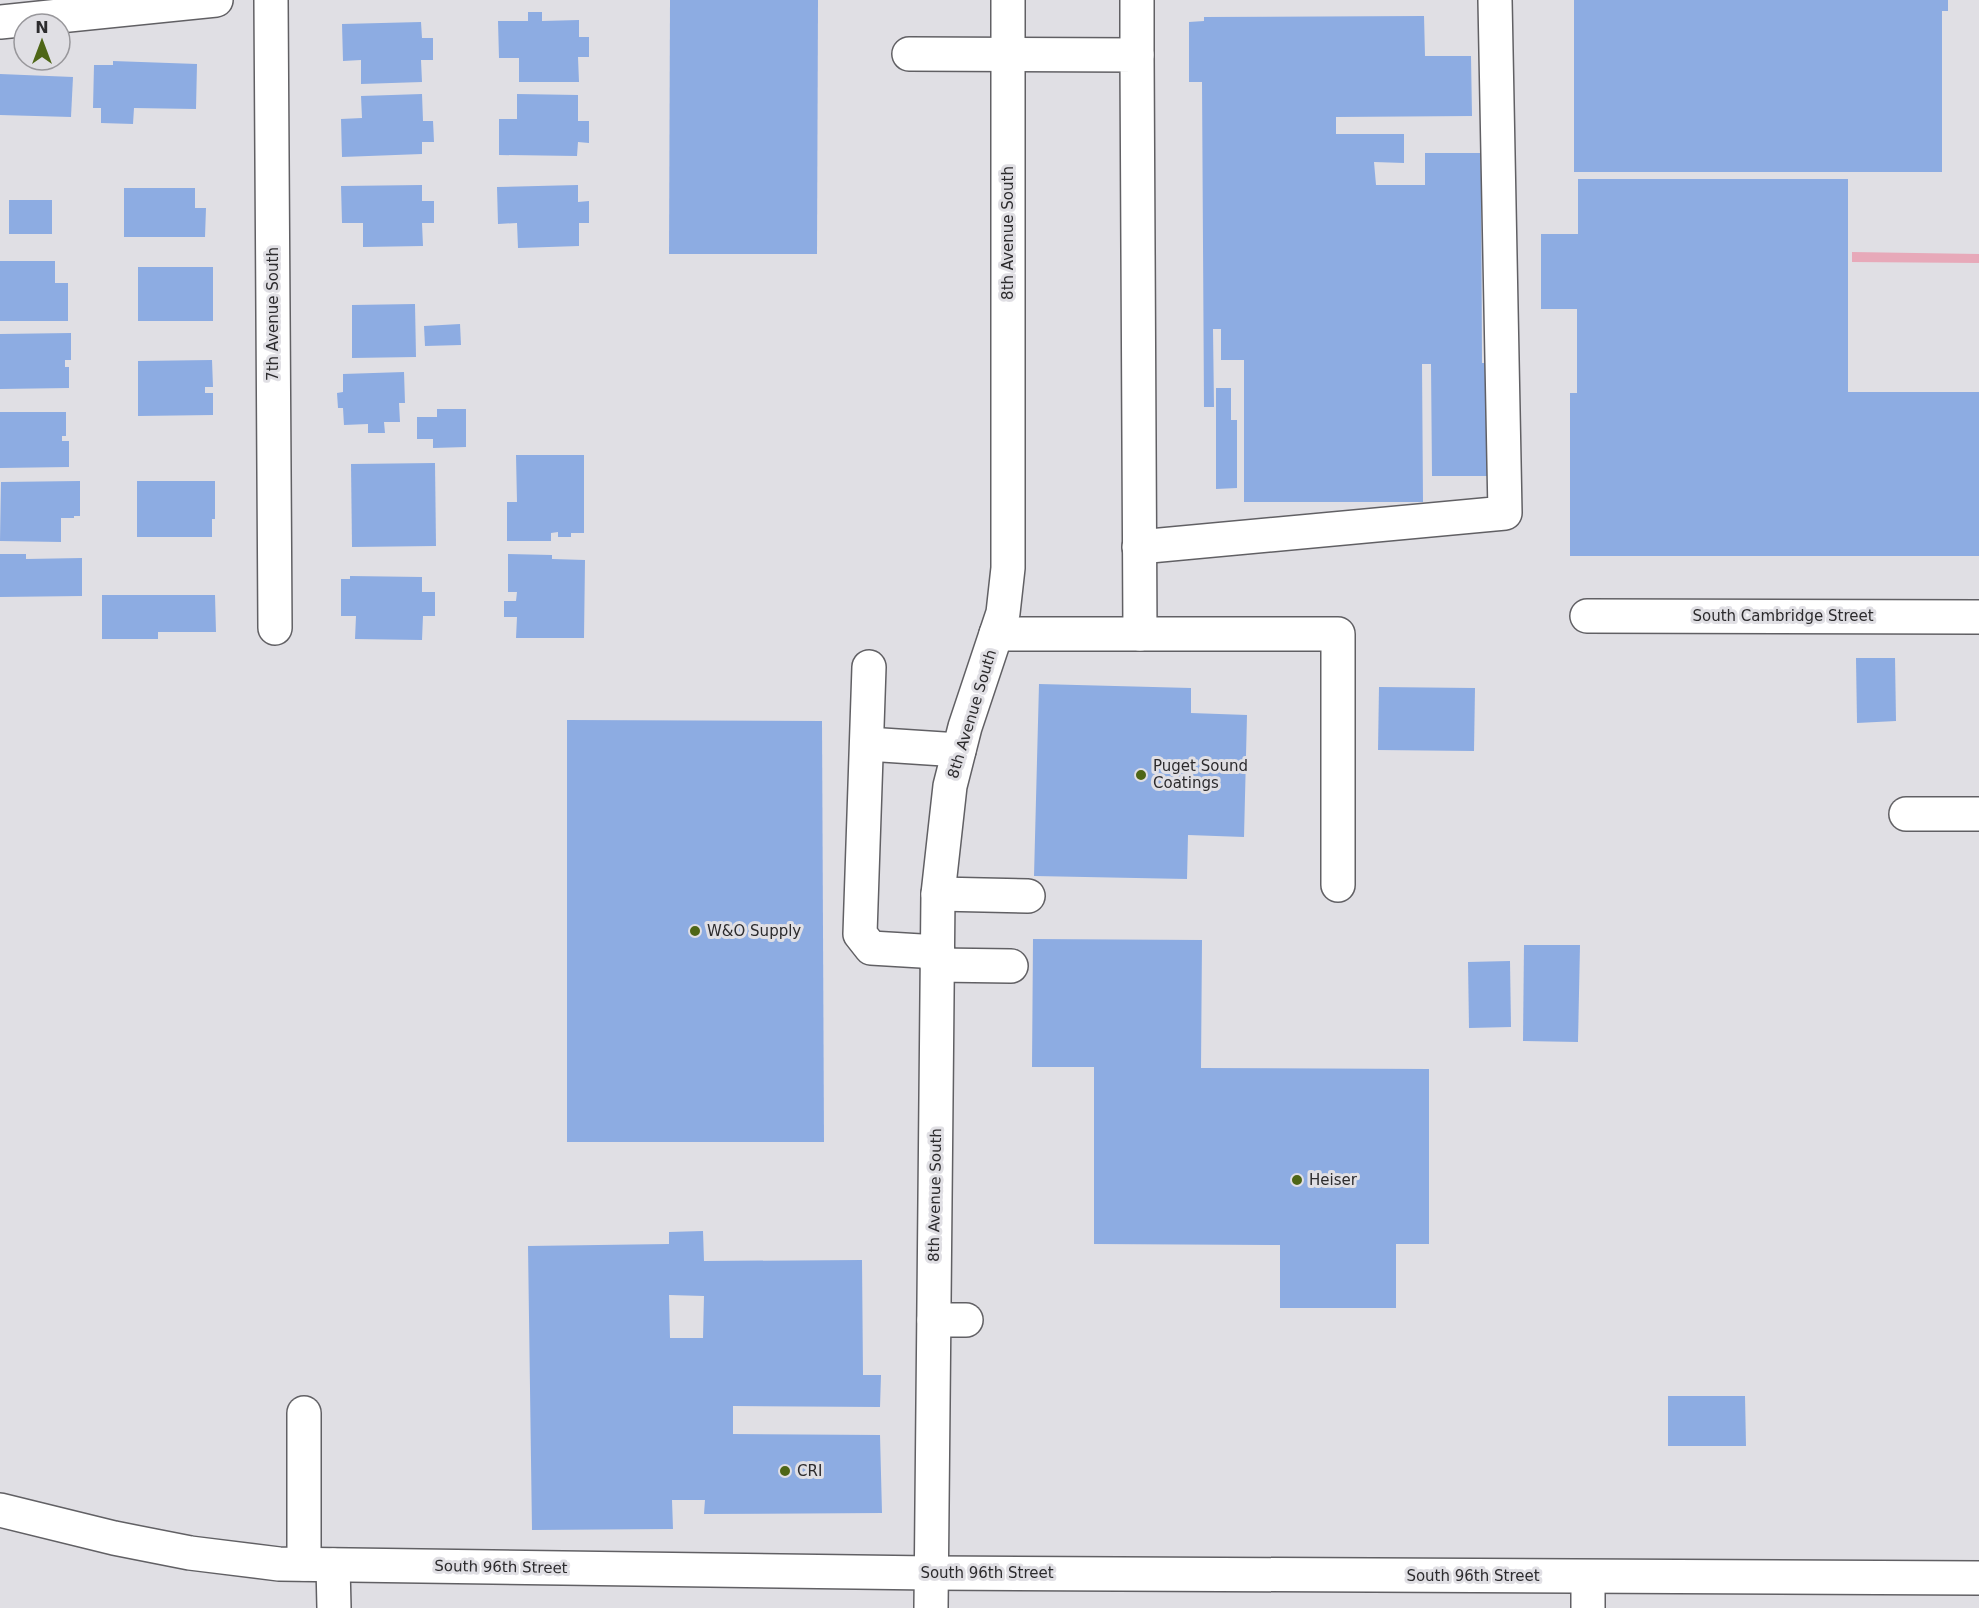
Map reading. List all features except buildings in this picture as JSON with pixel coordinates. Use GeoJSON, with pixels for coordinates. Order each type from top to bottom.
{"type":"FeatureCollection","features":[{"type":"Feature","properties":{"kind":"street"},"geometry":{"type":"LineString","coordinates":[[0,22],[216,0]]}},
{"type":"Feature","properties":{"kind":"street","name":"7th Avenue South"},"geometry":{"type":"LineString","coordinates":[[271,0],[275,628]]}},
{"type":"Feature","properties":{"kind":"street","name":"8th Avenue South"},"geometry":{"type":"LineString","coordinates":[[931,1608],[938,894],[950,786],[964,727],[1003,613],[1008,568],[1008,0]]}},
{"type":"Feature","properties":{"kind":"street"},"geometry":{"type":"LineString","coordinates":[[1137,0],[1140,634]]}},
{"type":"Feature","properties":{"kind":"street"},"geometry":{"type":"LineString","coordinates":[[1139,547],[1505,513],[1495,0]]}},
{"type":"Feature","properties":{"kind":"street"},"geometry":{"type":"LineString","coordinates":[[909,54],[1137,55]]}},
{"type":"Feature","properties":{"kind":"street","name":"South Cambridge Street"},"geometry":{"type":"LineString","coordinates":[[1587,616],[1979,616]]}},
{"type":"Feature","properties":{"kind":"street"},"geometry":{"type":"LineString","coordinates":[[996,634],[1338,634],[1338,885]]}},
{"type":"Feature","properties":{"kind":"street"},"geometry":{"type":"LineString","coordinates":[[869,667],[860,934],[871,948],[1011,966]]}},
{"type":"Feature","properties":{"kind":"street"},"geometry":{"type":"LineString","coordinates":[[867,744],[959,750]]}},
{"type":"Feature","properties":{"kind":"street"},"geometry":{"type":"LineString","coordinates":[[1906,814],[1979,814]]}},
{"type":"Feature","properties":{"kind":"street"},"geometry":{"type":"LineString","coordinates":[[938,894],[1028,896]]}},
{"type":"Feature","properties":{"kind":"street"},"geometry":{"type":"LineString","coordinates":[[934,1320],[966,1320]]}},
{"type":"Feature","properties":{"kind":"street"},"geometry":{"type":"LineString","coordinates":[[304,1413],[318,1565],[334,1608]]}},
{"type":"Feature","properties":{"kind":"street","name":"South 96th Street"},"geometry":{"type":"LineString","coordinates":[[0,1510],[190,1554],[279,1564],[931,1573],[1588,1593],[1979,1578]]}},
{"type":"Feature","properties":{"kind":"shaded area"},"geometry":{"type":"Polygon","coordinates":[[[1852,252],[1979,254],[1979,263],[1852,262],[1852,252]]]}},
{"type":"Feature","properties":{"kind":"place","name":"Puget Sound Coatings"},"geometry":{"type":"Point","coordinates":[1141,775]}},
{"type":"Feature","properties":{"kind":"place","name":"W&O Supply"},"geometry":{"type":"Point","coordinates":[695,931]}},
{"type":"Feature","properties":{"kind":"place","name":"Heiser"},"geometry":{"type":"Point","coordinates":[1297,1180]}},
{"type":"Feature","properties":{"kind":"place","name":"CRI"},"geometry":{"type":"Point","coordinates":[785,1471]}}]}
